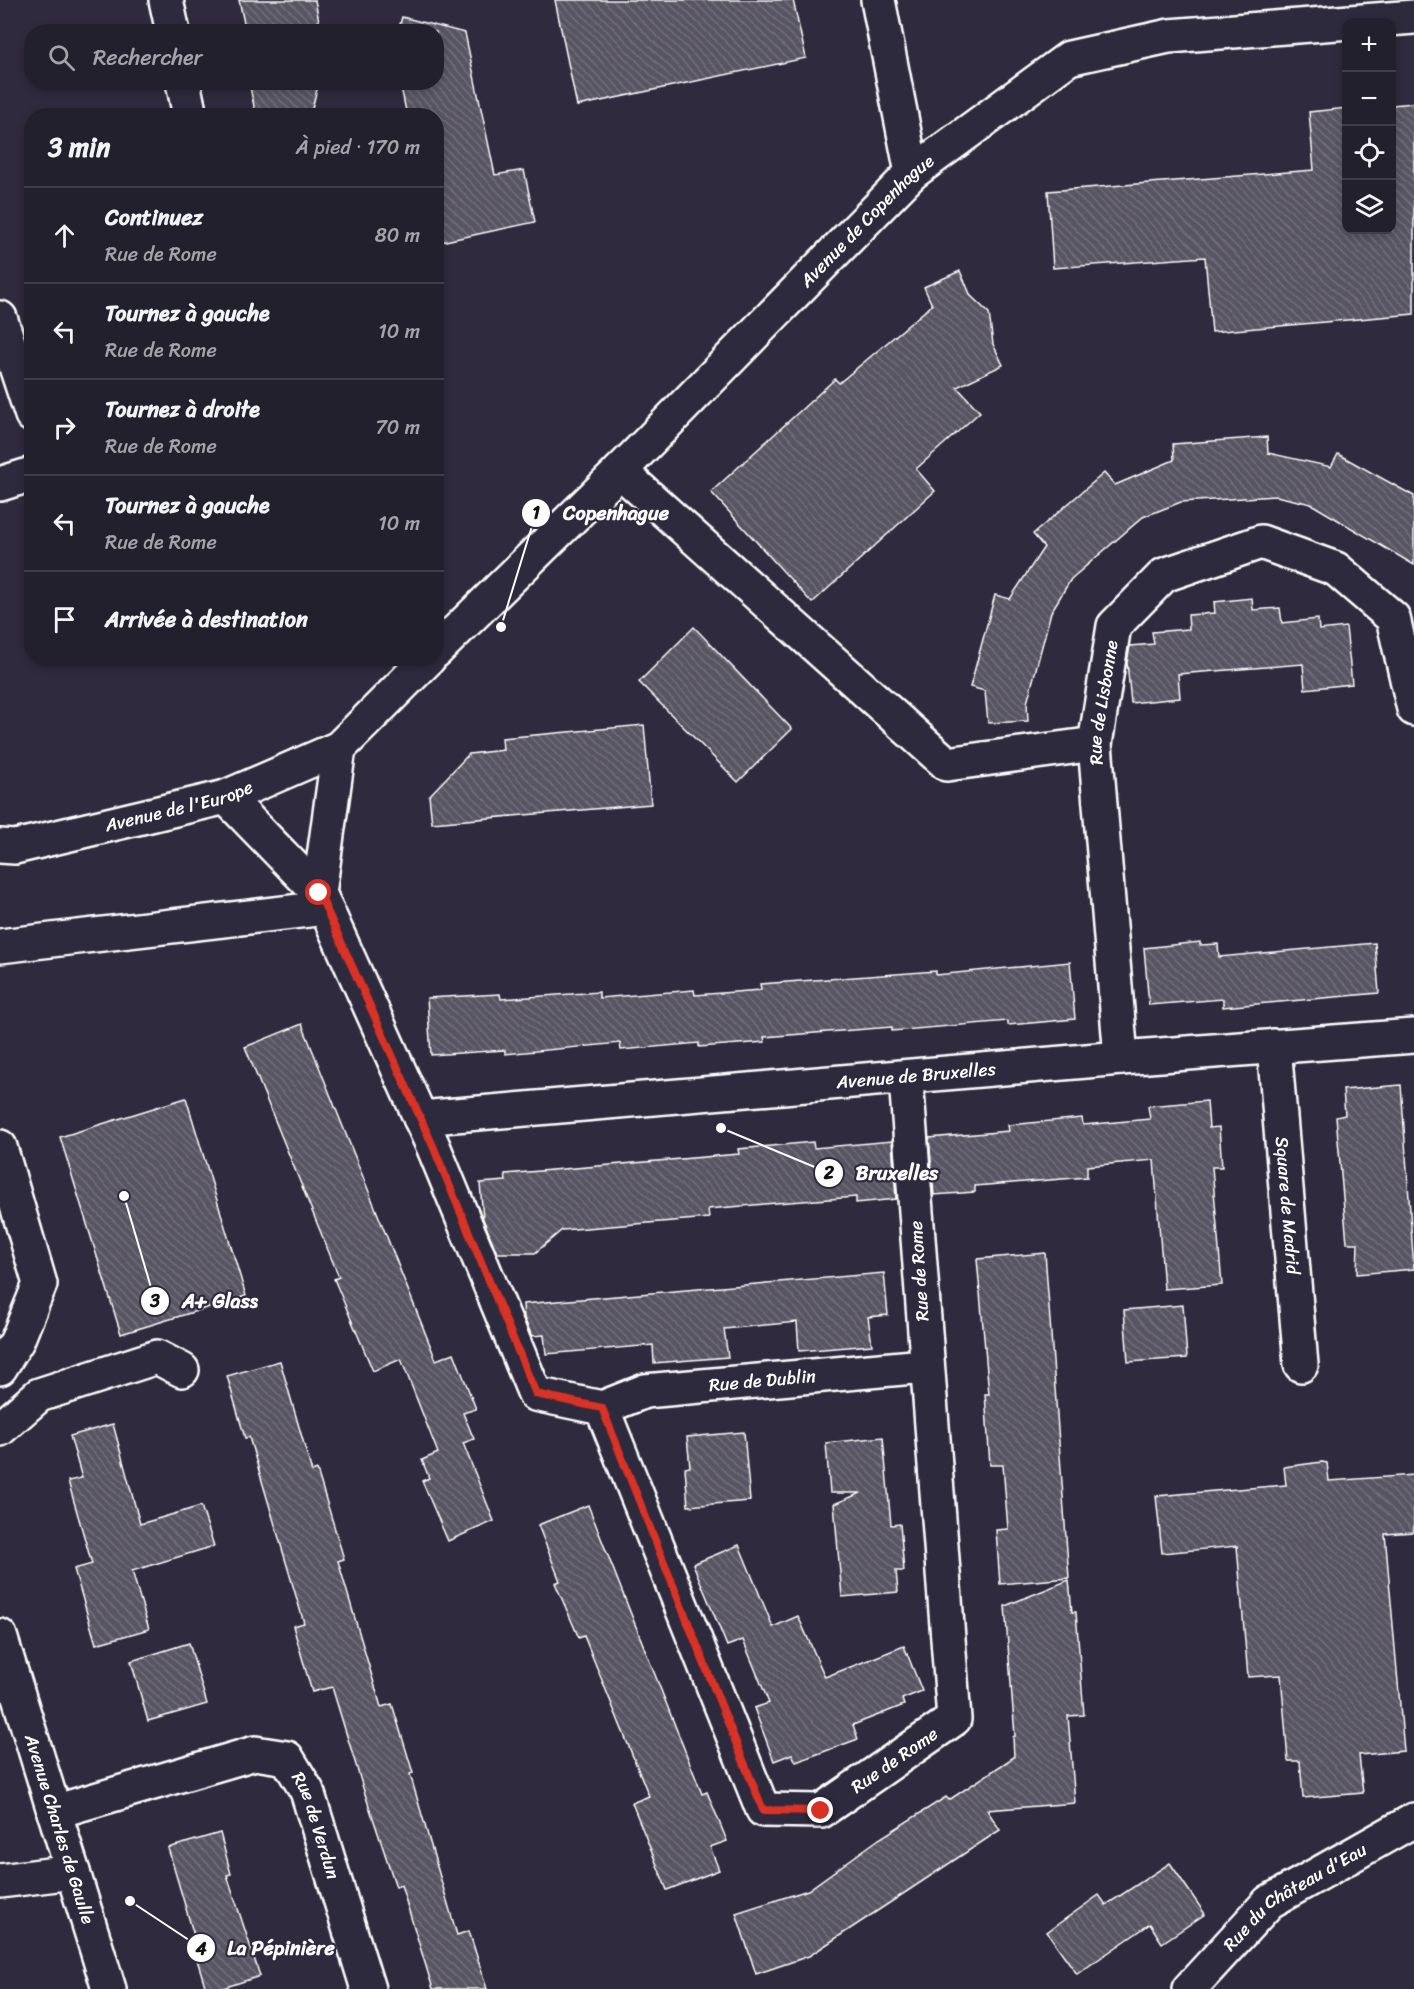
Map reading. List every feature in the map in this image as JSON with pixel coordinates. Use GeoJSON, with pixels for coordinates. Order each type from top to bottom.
{"type":"FeatureCollection","features":[{"type":"Feature","properties":{"kind":"street"},"geometry":{"type":"LineString","coordinates":[[166,0],[171,24]]}},
{"type":"Feature","properties":{"kind":"street"},"geometry":{"type":"LineString","coordinates":[[878,0],[912,173]]}},
{"type":"Feature","properties":{"kind":"street","name":"Avenue de Copenhague"},"geometry":{"type":"LineString","coordinates":[[444,643],[620,471],[912,173],[1069,58],[1169,36],[1414,17]]}},
{"type":"Feature","properties":{"kind":"street"},"geometry":{"type":"LineString","coordinates":[[185,90],[188,108]]}},
{"type":"Feature","properties":{"kind":"street"},"geometry":{"type":"LineString","coordinates":[[0,318],[24,391]]}},
{"type":"Feature","properties":{"kind":"street"},"geometry":{"type":"LineString","coordinates":[[620,471],[947,764],[1095,744]]}},
{"type":"Feature","properties":{"kind":"street"},"geometry":{"type":"LineString","coordinates":[[0,484],[24,476]]}},
{"type":"Feature","properties":{"kind":"street","name":"Rue de Lisbonne"},"geometry":{"type":"LineString","coordinates":[[1121,1058],[1095,744],[1114,626],[1164,575],[1261,542],[1336,569],[1393,618],[1414,709]]}},
{"type":"Feature","properties":{"kind":"street"},"geometry":{"type":"LineString","coordinates":[[322,901],[339,747],[421,666]]}},
{"type":"Feature","properties":{"kind":"street","name":"Avenue de l'Europe"},"geometry":{"type":"LineString","coordinates":[[5,850],[226,798],[339,747]]}},
{"type":"Feature","properties":{"kind":"street"},"geometry":{"type":"LineString","coordinates":[[226,798],[322,901],[420,1118],[536,1394],[602,1408]]}},
{"type":"Feature","properties":{"kind":"street"},"geometry":{"type":"LineString","coordinates":[[0,945],[322,901]]}},
{"type":"Feature","properties":{"kind":"street","name":"Avenue de Bruxelles"},"geometry":{"type":"LineString","coordinates":[[420,1118],[1121,1058],[1414,1036]]}},
{"type":"Feature","properties":{"kind":"street","name":"Square de Madrid"},"geometry":{"type":"LineString","coordinates":[[1274,1046],[1301,1365]]}},
{"type":"Feature","properties":{"kind":"street","name":"Rue de Rome"},"geometry":{"type":"LineString","coordinates":[[602,1408],[763,1810],[821,1811],[954,1719],[925,1366],[906,1078]]}},
{"type":"Feature","properties":{"kind":"street"},"geometry":{"type":"LineString","coordinates":[[0,1147],[40,1284],[17,1341],[0,1368]]}},
{"type":"Feature","properties":{"kind":"street"},"geometry":{"type":"LineString","coordinates":[[0,1429],[39,1395],[157,1358],[182,1370]]}},
{"type":"Feature","properties":{"kind":"street","name":"Rue de Dublin"},"geometry":{"type":"LineString","coordinates":[[602,1408],[645,1391],[925,1366]]}},
{"type":"Feature","properties":{"kind":"street","name":"Avenue Charles de Gaulle"},"geometry":{"type":"LineString","coordinates":[[0,1636],[109,1989]]}},
{"type":"Feature","properties":{"kind":"street","name":"Rue de Verdun"},"geometry":{"type":"LineString","coordinates":[[54,1812],[255,1753],[287,1758],[307,1791],[368,1989]]}},
{"type":"Feature","properties":{"kind":"street","name":"Rue du Château d'Eau"},"geometry":{"type":"LineString","coordinates":[[1190,1989],[1269,1902],[1414,1820]]}},
{"type":"Feature","properties":{"kind":"street"},"geometry":{"type":"LineString","coordinates":[[0,1881],[72,1872]]}},
{"type":"Feature","properties":{"kind":"building"},"geometry":{"type":"Polygon","coordinates":[[[239,0],[315,0],[320,24],[244,24],[239,0]]]}},
{"type":"Feature","properties":{"kind":"building"},"geometry":{"type":"Polygon","coordinates":[[[555,0],[793,0],[806,58],[577,106],[555,0]]]}},
{"type":"Feature","properties":{"kind":"building"},"geometry":{"type":"Polygon","coordinates":[[[402,17],[430,24],[400,24],[402,17]]]}},
{"type":"Feature","properties":{"kind":"building"},"geometry":{"type":"Polygon","coordinates":[[[444,28],[465,33],[495,175],[524,170],[535,222],[444,241],[444,108],[405,108],[402,90],[444,90],[444,28]]]}},
{"type":"Feature","properties":{"kind":"building"},"geometry":{"type":"Polygon","coordinates":[[[251,90],[317,90],[312,108],[254,108],[251,90]]]}},
{"type":"Feature","properties":{"kind":"building"},"geometry":{"type":"Polygon","coordinates":[[[1414,103],[1414,314],[1212,332],[1205,257],[1053,268],[1048,191],[1314,170],[1309,112],[1342,109],[1342,234],[1396,234],[1396,105],[1414,103]]]}},
{"type":"Feature","properties":{"kind":"building"},"geometry":{"type":"Polygon","coordinates":[[[960,271],[971,296],[989,313],[993,344],[1003,365],[957,387],[980,412],[916,469],[935,491],[812,603],[711,492],[835,379],[839,383],[932,305],[924,287],[960,271]]]}},
{"type":"Feature","properties":{"kind":"building"},"geometry":{"type":"Polygon","coordinates":[[[1267,437],[1268,453],[1331,467],[1338,454],[1414,496],[1414,565],[1311,504],[1276,496],[1181,502],[1143,517],[1071,579],[1051,612],[1027,703],[1028,721],[988,723],[985,691],[970,687],[995,595],[1010,599],[1044,547],[1033,534],[1104,473],[1115,485],[1174,460],[1173,444],[1267,437]]]}},
{"type":"Feature","properties":{"kind":"building"},"geometry":{"type":"Polygon","coordinates":[[[1252,598],[1253,610],[1280,608],[1282,623],[1318,619],[1319,630],[1346,627],[1352,684],[1305,689],[1303,664],[1178,674],[1180,698],[1131,703],[1127,662],[1130,646],[1154,644],[1152,632],[1189,629],[1188,615],[1215,613],[1214,602],[1252,598]]]}},
{"type":"Feature","properties":{"kind":"building"},"geometry":{"type":"Polygon","coordinates":[[[694,627],[792,729],[738,782],[639,682],[694,627]]]}},
{"type":"Feature","properties":{"kind":"building"},"geometry":{"type":"Polygon","coordinates":[[[644,725],[651,804],[432,823],[429,796],[469,754],[503,750],[502,738],[644,725]]]}},
{"type":"Feature","properties":{"kind":"building"},"geometry":{"type":"Polygon","coordinates":[[[1200,942],[1200,945],[1218,944],[1219,957],[1375,943],[1379,993],[1223,1007],[1223,999],[1149,1005],[1144,948],[1200,942]]]}},
{"type":"Feature","properties":{"kind":"building"},"geometry":{"type":"Polygon","coordinates":[[[1070,962],[1075,1019],[1008,1025],[1008,1021],[892,1031],[892,1027],[764,1037],[765,1042],[699,1047],[699,1043],[621,1050],[620,1043],[505,1054],[505,1050],[431,1055],[427,998],[500,994],[501,999],[599,992],[599,998],[694,990],[695,995],[761,990],[760,984],[936,971],[936,975],[1070,962]]]}},
{"type":"Feature","properties":{"kind":"building"},"geometry":{"type":"Polygon","coordinates":[[[302,1024],[436,1360],[454,1353],[476,1409],[463,1413],[474,1439],[463,1443],[494,1521],[448,1541],[422,1481],[429,1478],[422,1460],[438,1453],[401,1359],[373,1371],[334,1279],[339,1277],[245,1047],[302,1024]]]}},
{"type":"Feature","properties":{"kind":"building"},"geometry":{"type":"Polygon","coordinates":[[[1401,1085],[1414,1269],[1357,1274],[1358,1243],[1347,1243],[1336,1117],[1345,1115],[1343,1090],[1401,1085]]]}},
{"type":"Feature","properties":{"kind":"building"},"geometry":{"type":"Polygon","coordinates":[[[186,1098],[246,1296],[121,1334],[60,1137],[186,1098]]]}},
{"type":"Feature","properties":{"kind":"building"},"geometry":{"type":"Polygon","coordinates":[[[1207,1101],[1209,1128],[1219,1127],[1222,1167],[1212,1167],[1222,1285],[1164,1289],[1154,1160],[1087,1166],[1087,1177],[975,1186],[975,1192],[934,1195],[929,1138],[1009,1131],[1008,1125],[1082,1118],[1083,1125],[1150,1119],[1148,1106],[1207,1101]]]}},
{"type":"Feature","properties":{"kind":"building"},"geometry":{"type":"Polygon","coordinates":[[[892,1141],[896,1199],[856,1203],[856,1197],[708,1209],[709,1218],[562,1230],[535,1253],[497,1253],[483,1219],[480,1183],[506,1181],[505,1174],[739,1154],[738,1149],[813,1142],[814,1148],[892,1141]]]}},
{"type":"Feature","properties":{"kind":"building"},"geometry":{"type":"Polygon","coordinates":[[[1045,1253],[1069,1578],[1000,1584],[996,1530],[1008,1529],[1003,1465],[990,1465],[985,1394],[989,1394],[977,1259],[1045,1253]]]}},
{"type":"Feature","properties":{"kind":"building"},"geometry":{"type":"Polygon","coordinates":[[[884,1273],[888,1315],[868,1317],[872,1345],[799,1351],[797,1322],[724,1329],[728,1357],[654,1363],[653,1345],[546,1354],[544,1335],[532,1336],[524,1318],[523,1304],[884,1273]]]}},
{"type":"Feature","properties":{"kind":"building"},"geometry":{"type":"Polygon","coordinates":[[[1183,1305],[1187,1358],[1128,1362],[1124,1310],[1183,1305]]]}},
{"type":"Feature","properties":{"kind":"building"},"geometry":{"type":"Polygon","coordinates":[[[280,1361],[312,1472],[317,1470],[344,1559],[338,1561],[381,1707],[392,1704],[457,1935],[469,1931],[487,1989],[433,1989],[401,1885],[396,1887],[332,1687],[312,1692],[293,1626],[304,1623],[249,1437],[245,1438],[227,1376],[280,1361]]]}},
{"type":"Feature","properties":{"kind":"building"},"geometry":{"type":"Polygon","coordinates":[[[113,1424],[140,1524],[201,1506],[214,1546],[132,1571],[149,1629],[96,1644],[74,1569],[92,1564],[68,1481],[82,1478],[70,1436],[113,1424]]]}},
{"type":"Feature","properties":{"kind":"building"},"geometry":{"type":"Polygon","coordinates":[[[744,1432],[750,1501],[688,1506],[685,1468],[690,1467],[687,1437],[744,1432]]]}},
{"type":"Feature","properties":{"kind":"building"},"geometry":{"type":"Polygon","coordinates":[[[883,1437],[891,1525],[900,1524],[904,1571],[896,1571],[898,1592],[842,1597],[834,1504],[861,1493],[830,1493],[826,1443],[883,1437]]]}},
{"type":"Feature","properties":{"kind":"building"},"geometry":{"type":"Polygon","coordinates":[[[1327,1463],[1329,1481],[1414,1475],[1414,1532],[1385,1534],[1404,1751],[1359,1755],[1363,1793],[1303,1798],[1300,1761],[1288,1761],[1281,1675],[1248,1677],[1237,1546],[1162,1553],[1156,1496],[1286,1485],[1284,1467],[1327,1463]]]}},
{"type":"Feature","properties":{"kind":"building"},"geometry":{"type":"Polygon","coordinates":[[[588,1505],[702,1794],[707,1792],[727,1841],[710,1847],[719,1870],[667,1890],[632,1803],[649,1796],[584,1636],[579,1638],[555,1583],[560,1581],[538,1525],[588,1505]]]}},
{"type":"Feature","properties":{"kind":"building"},"geometry":{"type":"Polygon","coordinates":[[[739,1545],[773,1627],[798,1616],[825,1677],[904,1646],[922,1691],[902,1699],[904,1705],[853,1725],[858,1739],[796,1762],[792,1754],[774,1761],[754,1708],[769,1703],[743,1640],[727,1646],[693,1564],[739,1545]]]}},
{"type":"Feature","properties":{"kind":"building"},"geometry":{"type":"Polygon","coordinates":[[[1069,1580],[1072,1612],[1076,1612],[1084,1715],[1068,1716],[1075,1803],[987,1810],[1000,1830],[809,1956],[756,1974],[736,1913],[808,1890],[879,1839],[946,1797],[949,1800],[1014,1757],[1013,1737],[1015,1736],[1005,1606],[1069,1580]]]}},
{"type":"Feature","properties":{"kind":"building"},"geometry":{"type":"Polygon","coordinates":[[[189,1643],[207,1704],[148,1721],[131,1661],[189,1643]]]}},
{"type":"Feature","properties":{"kind":"building"},"geometry":{"type":"Polygon","coordinates":[[[220,1833],[231,1874],[227,1875],[260,1976],[220,1989],[206,1989],[191,1940],[195,1939],[168,1848],[220,1833]]]}},
{"type":"Feature","properties":{"kind":"building"},"geometry":{"type":"Polygon","coordinates":[[[1170,1863],[1205,1914],[1162,1943],[1150,1924],[1077,1974],[1047,1932],[1099,1895],[1106,1905],[1170,1863]]]}},
{"type":"Feature","properties":{"kind":"place","name":"Copenhague"},"geometry":{"type":"Point","coordinates":[501,627]}},
{"type":"Feature","properties":{"kind":"place","name":"Bruxelles"},"geometry":{"type":"Point","coordinates":[721,1128]}},
{"type":"Feature","properties":{"kind":"place","name":"A+ Glass"},"geometry":{"type":"Point","coordinates":[124,1196]}},
{"type":"Feature","properties":{"kind":"place","name":"La Pépinière"},"geometry":{"type":"Point","coordinates":[130,1901]}},
{"type":"Feature","properties":{"kind":"route"},"geometry":{"type":"LineString","coordinates":[[319,893],[433,1146],[536,1394],[602,1408],[763,1810],[821,1811]]}}]}
